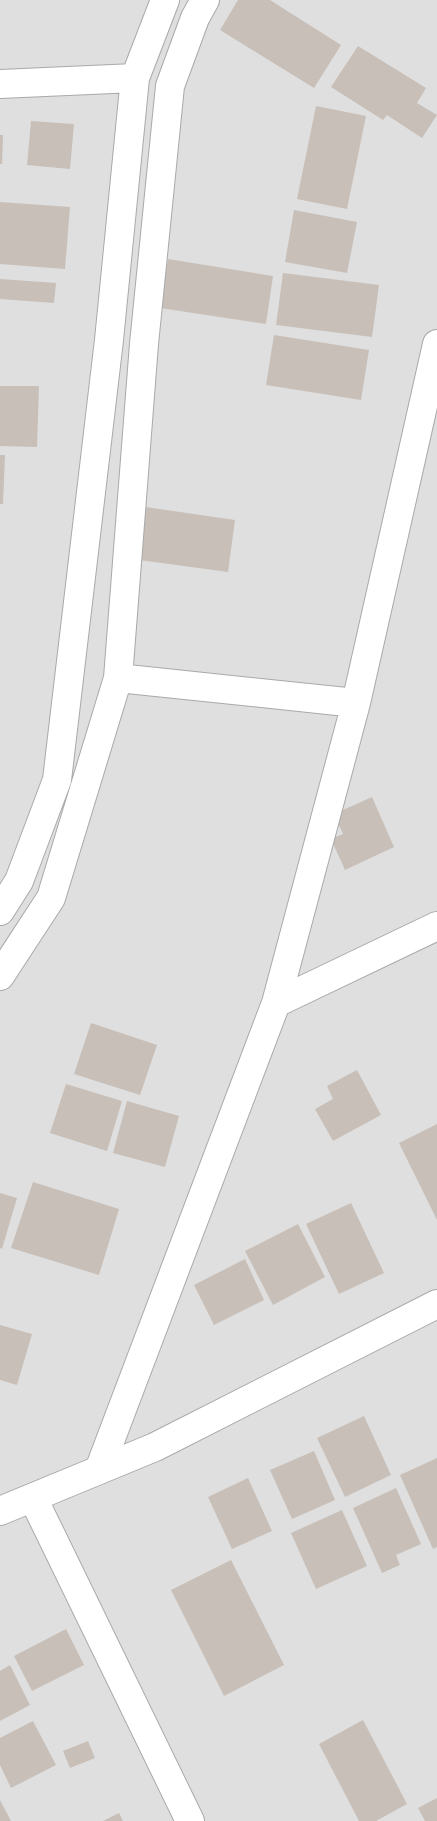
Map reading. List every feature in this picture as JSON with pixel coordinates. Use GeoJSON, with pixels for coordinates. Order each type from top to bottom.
{"type":"FeatureCollection","features":[{"type":"Feature","properties":{"kind":"street"},"geometry":{"type":"LineString","coordinates":[[0,911],[20,881],[57,780],[109,340],[136,78],[165,0]]}},
{"type":"Feature","properties":{"kind":"street"},"geometry":{"type":"LineString","coordinates":[[0,976],[51,898],[118,678],[144,344],[170,86],[195,18],[205,0]]}},
{"type":"Feature","properties":{"kind":"street"},"geometry":{"type":"LineString","coordinates":[[0,84],[136,78]]}},
{"type":"Feature","properties":{"kind":"street"},"geometry":{"type":"LineString","coordinates":[[99,1470],[276,1003],[356,703],[437,344]]}},
{"type":"Feature","properties":{"kind":"street"},"geometry":{"type":"LineString","coordinates":[[118,678],[356,703]]}},
{"type":"Feature","properties":{"kind":"street"},"geometry":{"type":"LineString","coordinates":[[276,1003],[437,926]]}},
{"type":"Feature","properties":{"kind":"street"},"geometry":{"type":"LineString","coordinates":[[0,1511],[154,1447],[437,1304]]}},
{"type":"Feature","properties":{"kind":"street"},"geometry":{"type":"LineString","coordinates":[[33,1498],[190,1821]]}},
{"type":"Feature","properties":{"kind":"shaded area"},"geometry":{"type":"Polygon","coordinates":[[[0,0],[437,0],[437,1821],[0,1821],[0,0]]]}},
{"type":"Feature","properties":{"kind":"building"},"geometry":{"type":"Polygon","coordinates":[[[238,0],[270,0],[341,45],[314,88],[220,30],[238,0]]]}},
{"type":"Feature","properties":{"kind":"building"},"geometry":{"type":"Polygon","coordinates":[[[358,46],[426,88],[417,103],[437,115],[422,138],[387,115],[383,120],[331,87],[358,46]]]}},
{"type":"Feature","properties":{"kind":"building"},"geometry":{"type":"Polygon","coordinates":[[[316,106],[366,116],[347,209],[297,199],[316,106]]]}},
{"type":"Feature","properties":{"kind":"building"},"geometry":{"type":"Polygon","coordinates":[[[31,121],[74,124],[70,169],[27,165],[31,121]]]}},
{"type":"Feature","properties":{"kind":"building"},"geometry":{"type":"Polygon","coordinates":[[[0,135],[3,135],[2,164],[0,164],[0,135]]]}},
{"type":"Feature","properties":{"kind":"building"},"geometry":{"type":"Polygon","coordinates":[[[0,202],[70,207],[65,269],[0,264],[0,202]]]}},
{"type":"Feature","properties":{"kind":"building"},"geometry":{"type":"Polygon","coordinates":[[[294,210],[357,222],[347,273],[285,262],[294,210]]]}},
{"type":"Feature","properties":{"kind":"building"},"geometry":{"type":"Polygon","coordinates":[[[168,259],[273,276],[266,324],[160,308],[168,259]]]}},
{"type":"Feature","properties":{"kind":"building"},"geometry":{"type":"Polygon","coordinates":[[[283,273],[379,285],[372,337],[276,325],[283,273]]]}},
{"type":"Feature","properties":{"kind":"building"},"geometry":{"type":"Polygon","coordinates":[[[0,279],[56,283],[54,303],[0,299],[0,279]]]}},
{"type":"Feature","properties":{"kind":"building"},"geometry":{"type":"Polygon","coordinates":[[[274,335],[369,350],[361,400],[266,385],[274,335]]]}},
{"type":"Feature","properties":{"kind":"building"},"geometry":{"type":"Polygon","coordinates":[[[0,386],[39,386],[37,447],[0,446],[0,386]]]}},
{"type":"Feature","properties":{"kind":"building"},"geometry":{"type":"Polygon","coordinates":[[[0,455],[5,455],[3,504],[0,504],[0,455]]]}},
{"type":"Feature","properties":{"kind":"building"},"geometry":{"type":"Polygon","coordinates":[[[139,506],[235,520],[228,572],[132,559],[139,506]]]}},
{"type":"Feature","properties":{"kind":"building"},"geometry":{"type":"Polygon","coordinates":[[[372,797],[394,847],[345,870],[331,839],[343,834],[334,814],[372,797]]]}},
{"type":"Feature","properties":{"kind":"building"},"geometry":{"type":"Polygon","coordinates":[[[91,1023],[157,1045],[140,1095],[74,1074],[91,1023]]]}},
{"type":"Feature","properties":{"kind":"building"},"geometry":{"type":"Polygon","coordinates":[[[357,1070],[381,1115],[333,1141],[315,1109],[333,1099],[327,1086],[357,1070]]]}},
{"type":"Feature","properties":{"kind":"building"},"geometry":{"type":"Polygon","coordinates":[[[66,1084],[122,1101],[107,1151],[50,1133],[66,1084]]]}},
{"type":"Feature","properties":{"kind":"building"},"geometry":{"type":"Polygon","coordinates":[[[127,1101],[179,1116],[165,1167],[113,1153],[127,1101]]]}},
{"type":"Feature","properties":{"kind":"building"},"geometry":{"type":"Polygon","coordinates":[[[437,1124],[437,1220],[399,1143],[437,1124]]]}},
{"type":"Feature","properties":{"kind":"building"},"geometry":{"type":"Polygon","coordinates":[[[33,1182],[119,1209],[99,1275],[11,1248],[33,1182]]]}},
{"type":"Feature","properties":{"kind":"building"},"geometry":{"type":"Polygon","coordinates":[[[0,1193],[17,1198],[2,1249],[0,1248],[0,1193]]]}},
{"type":"Feature","properties":{"kind":"building"},"geometry":{"type":"Polygon","coordinates":[[[351,1203],[384,1273],[339,1294],[306,1224],[351,1203]]]}},
{"type":"Feature","properties":{"kind":"building"},"geometry":{"type":"Polygon","coordinates":[[[298,1224],[325,1277],[273,1305],[245,1251],[298,1224]]]}},
{"type":"Feature","properties":{"kind":"building"},"geometry":{"type":"Polygon","coordinates":[[[245,1259],[264,1300],[214,1325],[194,1285],[245,1259]]]}},
{"type":"Feature","properties":{"kind":"building"},"geometry":{"type":"Polygon","coordinates":[[[0,1325],[32,1334],[17,1385],[0,1380],[0,1325]]]}},
{"type":"Feature","properties":{"kind":"building"},"geometry":{"type":"Polygon","coordinates":[[[364,1416],[391,1475],[345,1497],[317,1438],[364,1416]]]}},
{"type":"Feature","properties":{"kind":"building"},"geometry":{"type":"Polygon","coordinates":[[[314,1451],[335,1500],[292,1519],[270,1470],[314,1451]]]}},
{"type":"Feature","properties":{"kind":"building"},"geometry":{"type":"Polygon","coordinates":[[[437,1458],[437,1547],[433,1549],[400,1475],[437,1458]]]}},
{"type":"Feature","properties":{"kind":"building"},"geometry":{"type":"Polygon","coordinates":[[[248,1478],[272,1531],[232,1549],[208,1497],[248,1478]]]}},
{"type":"Feature","properties":{"kind":"building"},"geometry":{"type":"Polygon","coordinates":[[[396,1488],[421,1544],[396,1555],[400,1565],[382,1573],[353,1508],[396,1488]]]}},
{"type":"Feature","properties":{"kind":"building"},"geometry":{"type":"Polygon","coordinates":[[[342,1510],[367,1566],[316,1589],[291,1533],[342,1510]]]}},
{"type":"Feature","properties":{"kind":"building"},"geometry":{"type":"Polygon","coordinates":[[[231,1560],[284,1665],[224,1696],[171,1590],[231,1560]]]}},
{"type":"Feature","properties":{"kind":"building"},"geometry":{"type":"Polygon","coordinates":[[[66,1629],[84,1665],[32,1691],[14,1656],[66,1629]]]}},
{"type":"Feature","properties":{"kind":"building"},"geometry":{"type":"Polygon","coordinates":[[[10,1665],[30,1705],[0,1721],[0,1671],[10,1665]]]}},
{"type":"Feature","properties":{"kind":"building"},"geometry":{"type":"Polygon","coordinates":[[[363,1720],[407,1804],[376,1821],[359,1821],[319,1744],[363,1720]]]}},
{"type":"Feature","properties":{"kind":"building"},"geometry":{"type":"Polygon","coordinates":[[[33,1721],[56,1765],[11,1788],[0,1765],[0,1738],[33,1721]]]}},
{"type":"Feature","properties":{"kind":"building"},"geometry":{"type":"Polygon","coordinates":[[[88,1741],[95,1758],[70,1768],[63,1751],[88,1741]]]}},
{"type":"Feature","properties":{"kind":"building"},"geometry":{"type":"Polygon","coordinates":[[[437,1798],[437,1821],[425,1821],[418,1808],[437,1798]]]}},
{"type":"Feature","properties":{"kind":"building"},"geometry":{"type":"Polygon","coordinates":[[[0,1800],[11,1821],[0,1821],[0,1800]]]}},
{"type":"Feature","properties":{"kind":"building"},"geometry":{"type":"Polygon","coordinates":[[[119,1813],[123,1821],[103,1821],[119,1813]]]}}]}
